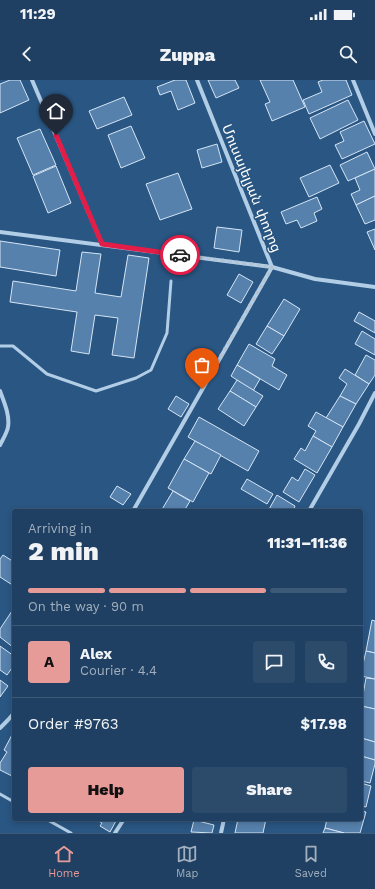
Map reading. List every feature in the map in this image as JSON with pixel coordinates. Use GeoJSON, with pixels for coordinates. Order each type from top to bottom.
{"type":"FeatureCollection","features":[{"type":"Feature","properties":{"kind":"street"},"geometry":{"type":"LineString","coordinates":[[32,80],[102,244]]}},
{"type":"Feature","properties":{"kind":"street","name":"Մուսայելյան փողոց"},"geometry":{"type":"LineString","coordinates":[[134,509],[272,267],[197,80]]}},
{"type":"Feature","properties":{"kind":"street"},"geometry":{"type":"LineString","coordinates":[[353,80],[375,134]]}},
{"type":"Feature","properties":{"kind":"street"},"geometry":{"type":"LineString","coordinates":[[0,232],[272,267],[315,279],[375,287]]}},
{"type":"Feature","properties":{"kind":"street"},"geometry":{"type":"LineString","coordinates":[[0,391],[8,416],[8,426],[5,437],[0,444]]}},
{"type":"Feature","properties":{"kind":"street"},"geometry":{"type":"LineString","coordinates":[[310,509],[359,424],[375,392]]}},
{"type":"Feature","properties":{"kind":"street"},"geometry":{"type":"LineString","coordinates":[[0,728],[12,715]]}},
{"type":"Feature","properties":{"kind":"street"},"geometry":{"type":"LineString","coordinates":[[115,833],[123,821]]}},
{"type":"Feature","properties":{"kind":"street"},"geometry":{"type":"LineString","coordinates":[[221,833],[224,821]]}},
{"type":"Feature","properties":{"kind":"lane"},"geometry":{"type":"LineString","coordinates":[[0,346],[13,346],[47,374],[96,391],[136,378],[151,370],[168,333],[171,281]]}},
{"type":"Feature","properties":{"kind":"lane"},"geometry":{"type":"LineString","coordinates":[[0,794],[12,801]]}},
{"type":"Feature","properties":{"kind":"lane"},"geometry":{"type":"LineString","coordinates":[[50,821],[71,833]]}},
{"type":"Feature","properties":{"kind":"building"},"geometry":{"type":"Polygon","coordinates":[[[10,80],[20,80],[29,100],[0,113],[0,84],[10,80]]]}},
{"type":"Feature","properties":{"kind":"building"},"geometry":{"type":"Polygon","coordinates":[[[175,80],[186,80],[195,103],[178,110],[171,91],[160,95],[157,87],[175,80]]]}},
{"type":"Feature","properties":{"kind":"building"},"geometry":{"type":"Polygon","coordinates":[[[208,80],[235,80],[239,88],[216,98],[208,80]]]}},
{"type":"Feature","properties":{"kind":"building"},"geometry":{"type":"Polygon","coordinates":[[[260,80],[293,80],[305,107],[272,121],[265,104],[270,102],[260,80]]]}},
{"type":"Feature","properties":{"kind":"building"},"geometry":{"type":"Polygon","coordinates":[[[323,80],[346,80],[352,95],[309,114],[303,100],[322,92],[318,82],[323,80]]]}},
{"type":"Feature","properties":{"kind":"building"},"geometry":{"type":"Polygon","coordinates":[[[124,97],[132,115],[97,129],[89,111],[124,97]]]}},
{"type":"Feature","properties":{"kind":"building"},"geometry":{"type":"Polygon","coordinates":[[[348,100],[358,120],[320,139],[310,118],[348,100]]]}},
{"type":"Feature","properties":{"kind":"building"},"geometry":{"type":"Polygon","coordinates":[[[364,121],[375,144],[342,159],[335,145],[344,141],[340,132],[364,121]]]}},
{"type":"Feature","properties":{"kind":"building"},"geometry":{"type":"Polygon","coordinates":[[[131,126],[145,158],[121,168],[108,135],[131,126]]]}},
{"type":"Feature","properties":{"kind":"building"},"geometry":{"type":"Polygon","coordinates":[[[40,129],[56,165],[33,175],[17,138],[40,129]]]}},
{"type":"Feature","properties":{"kind":"building"},"geometry":{"type":"Polygon","coordinates":[[[217,144],[222,162],[202,168],[197,150],[217,144]]]}},
{"type":"Feature","properties":{"kind":"building"},"geometry":{"type":"Polygon","coordinates":[[[367,152],[375,169],[348,181],[340,165],[367,152]]]}},
{"type":"Feature","properties":{"kind":"building"},"geometry":{"type":"Polygon","coordinates":[[[330,165],[339,183],[309,197],[300,178],[330,165]]]}},
{"type":"Feature","properties":{"kind":"building"},"geometry":{"type":"Polygon","coordinates":[[[56,166],[71,203],[48,213],[33,176],[56,166]]]}},
{"type":"Feature","properties":{"kind":"building"},"geometry":{"type":"Polygon","coordinates":[[[375,169],[375,196],[356,205],[351,194],[360,190],[355,178],[375,169]]]}},
{"type":"Feature","properties":{"kind":"building"},"geometry":{"type":"Polygon","coordinates":[[[178,173],[192,209],[160,220],[146,184],[178,173]]]}},
{"type":"Feature","properties":{"kind":"building"},"geometry":{"type":"Polygon","coordinates":[[[375,196],[375,220],[365,224],[356,205],[375,196]]]}},
{"type":"Feature","properties":{"kind":"building"},"geometry":{"type":"Polygon","coordinates":[[[317,197],[322,209],[314,213],[317,221],[301,228],[297,220],[286,224],[281,212],[317,197]]]}},
{"type":"Feature","properties":{"kind":"building"},"geometry":{"type":"Polygon","coordinates":[[[217,227],[242,230],[239,252],[214,248],[217,227]]]}},
{"type":"Feature","properties":{"kind":"building"},"geometry":{"type":"Polygon","coordinates":[[[375,229],[375,250],[367,232],[375,229]]]}},
{"type":"Feature","properties":{"kind":"building"},"geometry":{"type":"Polygon","coordinates":[[[0,241],[60,250],[56,276],[0,267],[0,241]]]}},
{"type":"Feature","properties":{"kind":"building"},"geometry":{"type":"Polygon","coordinates":[[[82,252],[101,254],[95,293],[121,297],[128,255],[149,258],[134,358],[112,355],[118,318],[95,315],[89,354],[71,351],[77,312],[10,302],[13,281],[76,291],[82,252]]]}},
{"type":"Feature","properties":{"kind":"building"},"geometry":{"type":"Polygon","coordinates":[[[239,274],[253,282],[241,303],[227,295],[239,274]]]}},
{"type":"Feature","properties":{"kind":"building"},"geometry":{"type":"Polygon","coordinates":[[[284,299],[300,309],[284,336],[267,326],[284,299]]]}},
{"type":"Feature","properties":{"kind":"building"},"geometry":{"type":"Polygon","coordinates":[[[359,312],[375,321],[375,333],[354,321],[359,312]]]}},
{"type":"Feature","properties":{"kind":"building"},"geometry":{"type":"Polygon","coordinates":[[[267,326],[284,336],[272,354],[256,344],[267,326]]]}},
{"type":"Feature","properties":{"kind":"building"},"geometry":{"type":"Polygon","coordinates":[[[362,331],[375,339],[375,355],[355,344],[362,331]]]}},
{"type":"Feature","properties":{"kind":"building"},"geometry":{"type":"Polygon","coordinates":[[[249,344],[275,359],[272,366],[287,375],[279,390],[237,365],[249,344]]]}},
{"type":"Feature","properties":{"kind":"building"},"geometry":{"type":"Polygon","coordinates":[[[366,355],[375,360],[375,375],[369,384],[355,375],[366,355]]]}},
{"type":"Feature","properties":{"kind":"building"},"geometry":{"type":"Polygon","coordinates":[[[237,365],[260,379],[253,391],[231,376],[237,365]]]}},
{"type":"Feature","properties":{"kind":"building"},"geometry":{"type":"Polygon","coordinates":[[[345,369],[369,384],[356,404],[340,396],[347,384],[339,378],[345,369]]]}},
{"type":"Feature","properties":{"kind":"building"},"geometry":{"type":"Polygon","coordinates":[[[237,380],[263,396],[256,407],[230,391],[237,380]]]}},
{"type":"Feature","properties":{"kind":"building"},"geometry":{"type":"Polygon","coordinates":[[[230,391],[256,407],[244,426],[218,409],[230,391]]]}},
{"type":"Feature","properties":{"kind":"building"},"geometry":{"type":"Polygon","coordinates":[[[176,396],[189,404],[181,417],[168,409],[176,396]]]}},
{"type":"Feature","properties":{"kind":"building"},"geometry":{"type":"Polygon","coordinates":[[[340,396],[356,404],[343,427],[326,418],[340,396]]]}},
{"type":"Feature","properties":{"kind":"building"},"geometry":{"type":"Polygon","coordinates":[[[316,412],[343,427],[332,447],[313,436],[316,431],[308,426],[316,412]]]}},
{"type":"Feature","properties":{"kind":"building"},"geometry":{"type":"Polygon","coordinates":[[[199,417],[259,451],[248,471],[188,437],[199,417]]]}},
{"type":"Feature","properties":{"kind":"building"},"geometry":{"type":"Polygon","coordinates":[[[313,436],[332,447],[317,473],[294,459],[301,448],[305,451],[313,436]]]}},
{"type":"Feature","properties":{"kind":"building"},"geometry":{"type":"Polygon","coordinates":[[[195,441],[221,455],[211,474],[184,459],[195,441]]]}},
{"type":"Feature","properties":{"kind":"building"},"geometry":{"type":"Polygon","coordinates":[[[184,459],[209,473],[193,502],[168,488],[184,459]]]}},
{"type":"Feature","properties":{"kind":"building"},"geometry":{"type":"Polygon","coordinates":[[[305,469],[315,475],[299,502],[283,492],[292,477],[298,481],[305,469]]]}},
{"type":"Feature","properties":{"kind":"building"},"geometry":{"type":"Polygon","coordinates":[[[247,479],[273,494],[267,504],[241,489],[247,479]]]}},
{"type":"Feature","properties":{"kind":"building"},"geometry":{"type":"Polygon","coordinates":[[[117,486],[131,494],[123,505],[110,497],[117,486]]]}},
{"type":"Feature","properties":{"kind":"building"},"geometry":{"type":"Polygon","coordinates":[[[173,491],[190,501],[185,509],[162,509],[173,491]]]}},
{"type":"Feature","properties":{"kind":"building"},"geometry":{"type":"Polygon","coordinates":[[[277,495],[295,506],[294,509],[269,509],[277,495]]]}},
{"type":"Feature","properties":{"kind":"building"},"geometry":{"type":"Polygon","coordinates":[[[3,555],[12,561],[12,585],[0,577],[0,559],[3,555]]]}},
{"type":"Feature","properties":{"kind":"building"},"geometry":{"type":"Polygon","coordinates":[[[12,611],[12,646],[0,637],[0,629],[12,611]]]}},
{"type":"Feature","properties":{"kind":"building"},"geometry":{"type":"Polygon","coordinates":[[[372,620],[375,621],[375,653],[366,651],[372,620]]]}},
{"type":"Feature","properties":{"kind":"building"},"geometry":{"type":"Polygon","coordinates":[[[0,646],[12,655],[12,668],[7,675],[0,670],[0,646]]]}},
{"type":"Feature","properties":{"kind":"building"},"geometry":{"type":"Polygon","coordinates":[[[366,651],[375,653],[375,679],[363,676],[363,664],[366,651]]]}},
{"type":"Feature","properties":{"kind":"building"},"geometry":{"type":"Polygon","coordinates":[[[366,678],[375,679],[375,709],[363,706],[363,695],[366,678]]]}},
{"type":"Feature","properties":{"kind":"building"},"geometry":{"type":"Polygon","coordinates":[[[0,680],[8,686],[0,697],[0,680]]]}},
{"type":"Feature","properties":{"kind":"building"},"geometry":{"type":"Polygon","coordinates":[[[363,706],[375,709],[375,742],[363,739],[363,706]]]}},
{"type":"Feature","properties":{"kind":"building"},"geometry":{"type":"Polygon","coordinates":[[[12,735],[12,776],[0,770],[0,763],[7,752],[4,750],[12,735]]]}},
{"type":"Feature","properties":{"kind":"building"},"geometry":{"type":"Polygon","coordinates":[[[363,739],[375,742],[375,760],[363,757],[363,739]]]}},
{"type":"Feature","properties":{"kind":"building"},"geometry":{"type":"Polygon","coordinates":[[[363,757],[375,760],[370,783],[363,781],[363,757]]]}},
{"type":"Feature","properties":{"kind":"building"},"geometry":{"type":"Polygon","coordinates":[[[363,784],[371,786],[366,807],[363,806],[363,784]]]}},
{"type":"Feature","properties":{"kind":"building"},"geometry":{"type":"Polygon","coordinates":[[[363,811],[366,812],[360,833],[344,833],[325,828],[327,821],[363,821],[363,811]]]}},
{"type":"Feature","properties":{"kind":"building"},"geometry":{"type":"Polygon","coordinates":[[[98,821],[116,821],[110,832],[100,826],[102,823],[98,821]]]}},
{"type":"Feature","properties":{"kind":"building"},"geometry":{"type":"Polygon","coordinates":[[[194,821],[214,825],[212,833],[191,832],[194,821]]]}},
{"type":"Feature","properties":{"kind":"building"},"geometry":{"type":"Polygon","coordinates":[[[238,821],[266,821],[263,833],[235,833],[238,821]]]}},
{"type":"Feature","properties":{"kind":"building"},"geometry":{"type":"Polygon","coordinates":[[[325,828],[344,833],[323,833],[325,828]]]}},
{"type":"Feature","properties":{"kind":"way so far"},"geometry":{"type":"LineString","coordinates":[[180,255],[272,267],[202,389]]}},
{"type":"Feature","properties":{"kind":"route"},"geometry":{"type":"LineString","coordinates":[[56,135],[102,244],[180,255]]}}]}
